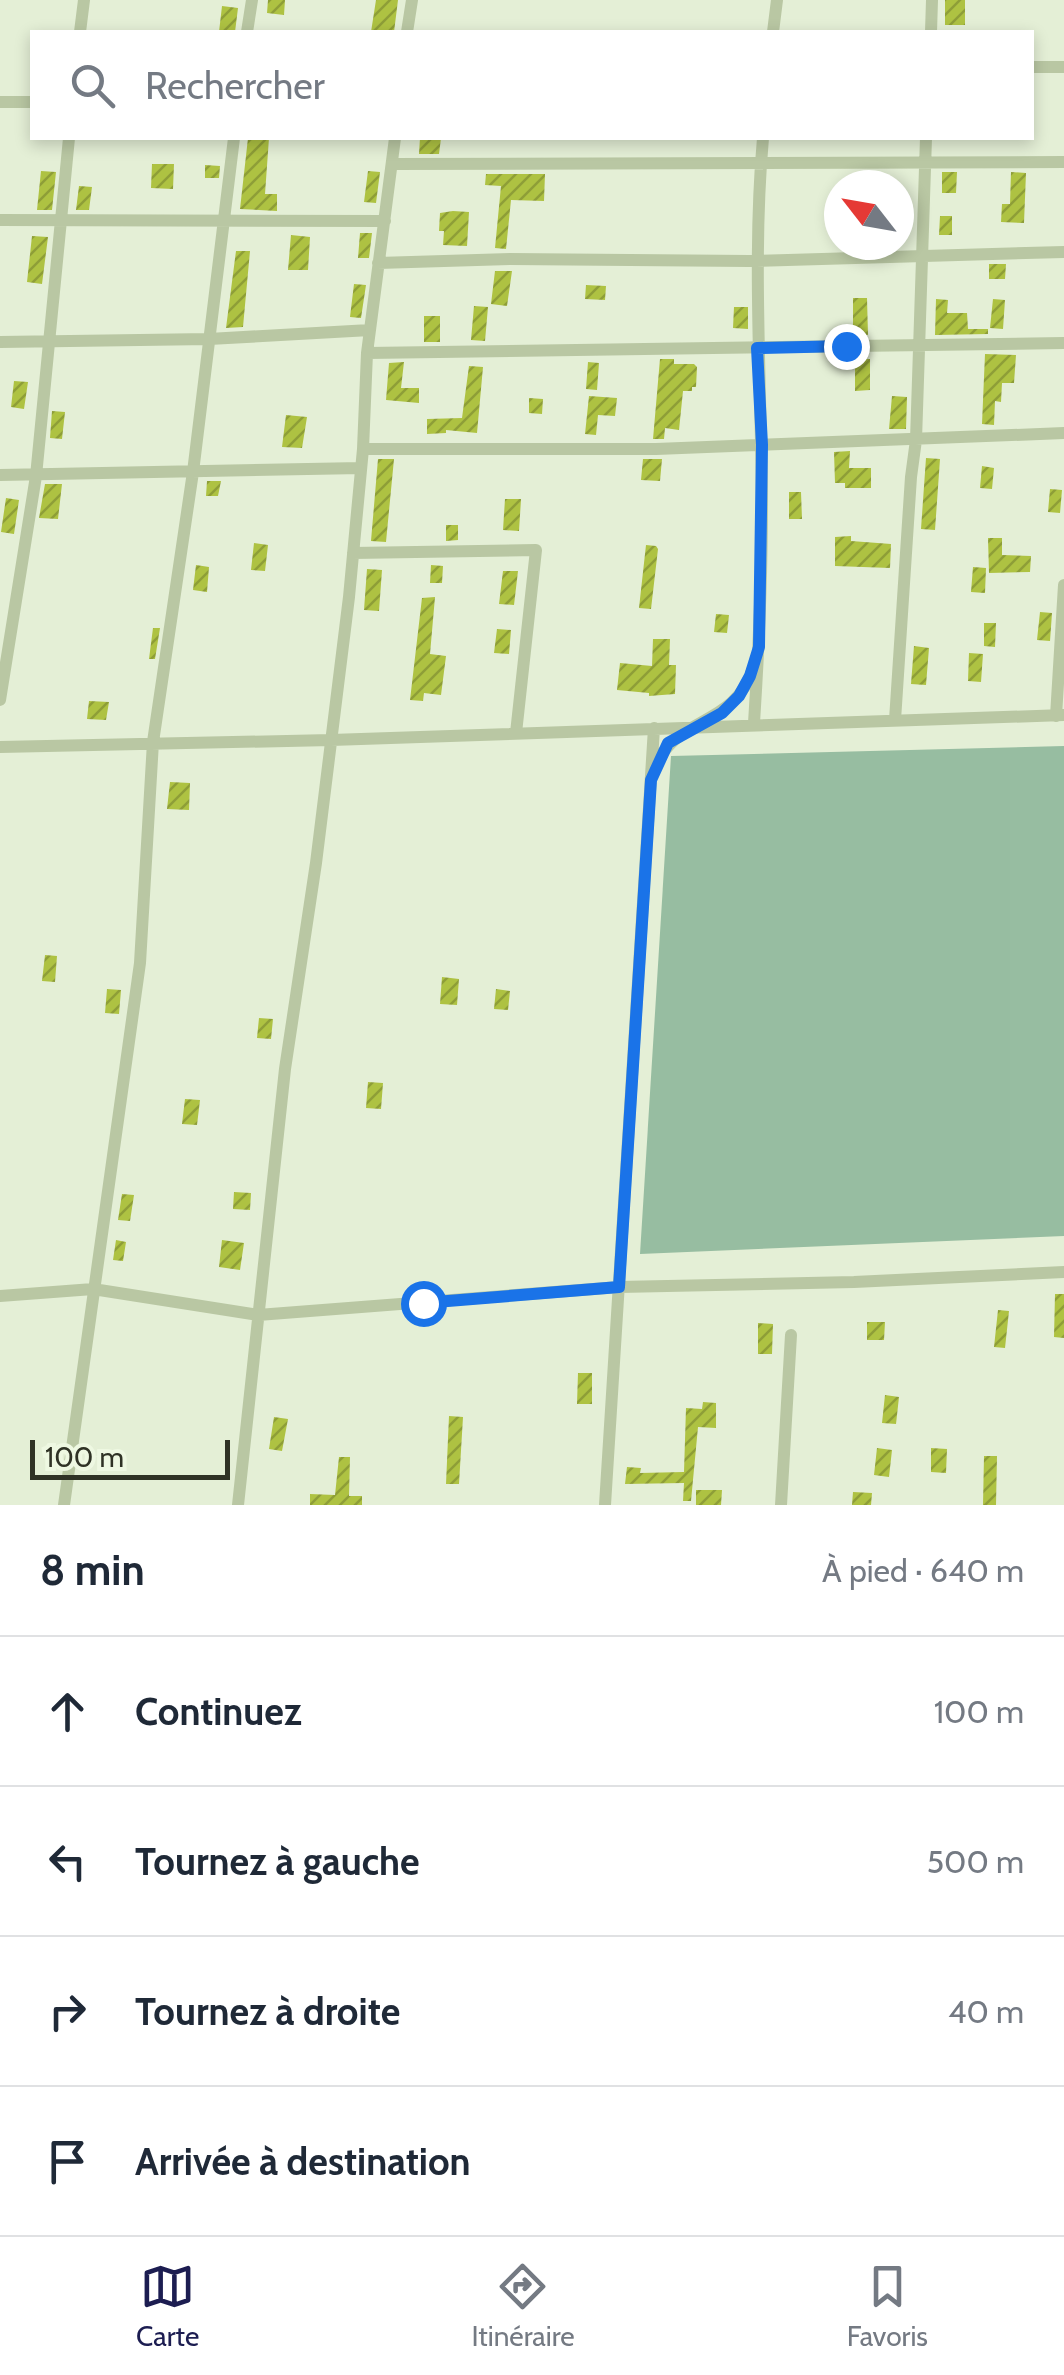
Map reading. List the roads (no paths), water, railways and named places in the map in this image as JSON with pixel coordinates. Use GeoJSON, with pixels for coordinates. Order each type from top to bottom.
{"type":"FeatureCollection","features":[{"type":"Feature","properties":{"kind":"street"},"geometry":{"type":"LineString","coordinates":[[80,30],[84,0]]}},
{"type":"Feature","properties":{"kind":"street"},"geometry":{"type":"LineString","coordinates":[[248,30],[252,0]]}},
{"type":"Feature","properties":{"kind":"street"},"geometry":{"type":"LineString","coordinates":[[407,30],[412,0]]}},
{"type":"Feature","properties":{"kind":"street"},"geometry":{"type":"LineString","coordinates":[[774,30],[776,0]]}},
{"type":"Feature","properties":{"kind":"street"},"geometry":{"type":"LineString","coordinates":[[930,30],[932,0]]}},
{"type":"Feature","properties":{"kind":"street"},"geometry":{"type":"LineString","coordinates":[[1034,67],[1064,66]]}},
{"type":"Feature","properties":{"kind":"street"},"geometry":{"type":"LineString","coordinates":[[0,102],[30,102]]}},
{"type":"Feature","properties":{"kind":"street"},"geometry":{"type":"LineString","coordinates":[[0,700],[36,476],[68,140]]}},
{"type":"Feature","properties":{"kind":"street"},"geometry":{"type":"LineString","coordinates":[[64,1505],[140,963],[153,742],[193,472],[234,140]]}},
{"type":"Feature","properties":{"kind":"street"},"geometry":{"type":"LineString","coordinates":[[238,1505],[285,1068],[316,863],[353,553],[367,354],[395,140]]}},
{"type":"Feature","properties":{"kind":"street"},"geometry":{"type":"LineString","coordinates":[[754,724],[762,445],[758,260],[764,140]]}},
{"type":"Feature","properties":{"kind":"street"},"geometry":{"type":"LineString","coordinates":[[894,720],[922,346],[926,140]]}},
{"type":"Feature","properties":{"kind":"street"},"geometry":{"type":"LineString","coordinates":[[393,164],[1064,162]]}},
{"type":"Feature","properties":{"kind":"street"},"geometry":{"type":"LineString","coordinates":[[0,220],[384,221]]}},
{"type":"Feature","properties":{"kind":"street"},"geometry":{"type":"LineString","coordinates":[[378,263],[758,260],[1064,252]]}},
{"type":"Feature","properties":{"kind":"street"},"geometry":{"type":"LineString","coordinates":[[0,342],[209,339],[370,330]]}},
{"type":"Feature","properties":{"kind":"street"},"geometry":{"type":"LineString","coordinates":[[367,354],[1064,343]]}},
{"type":"Feature","properties":{"kind":"street"},"geometry":{"type":"LineString","coordinates":[[363,449],[762,445],[1064,433]]}},
{"type":"Feature","properties":{"kind":"street"},"geometry":{"type":"LineString","coordinates":[[0,475],[361,468]]}},
{"type":"Feature","properties":{"kind":"street"},"geometry":{"type":"LineString","coordinates":[[353,553],[536,550],[516,733]]}},
{"type":"Feature","properties":{"kind":"street"},"geometry":{"type":"LineString","coordinates":[[0,747],[1060,716],[1064,585]]}},
{"type":"Feature","properties":{"kind":"street"},"geometry":{"type":"LineString","coordinates":[[651,780],[668,743],[722,713],[739,696],[759,647]]}},
{"type":"Feature","properties":{"kind":"street"},"geometry":{"type":"LineString","coordinates":[[605,1505],[654,728]]}},
{"type":"Feature","properties":{"kind":"street"},"geometry":{"type":"LineString","coordinates":[[0,1296],[93,1289],[258,1315],[619,1287],[1064,1272]]}},
{"type":"Feature","properties":{"kind":"street"},"geometry":{"type":"LineString","coordinates":[[781,1505],[792,1335]]}}]}
